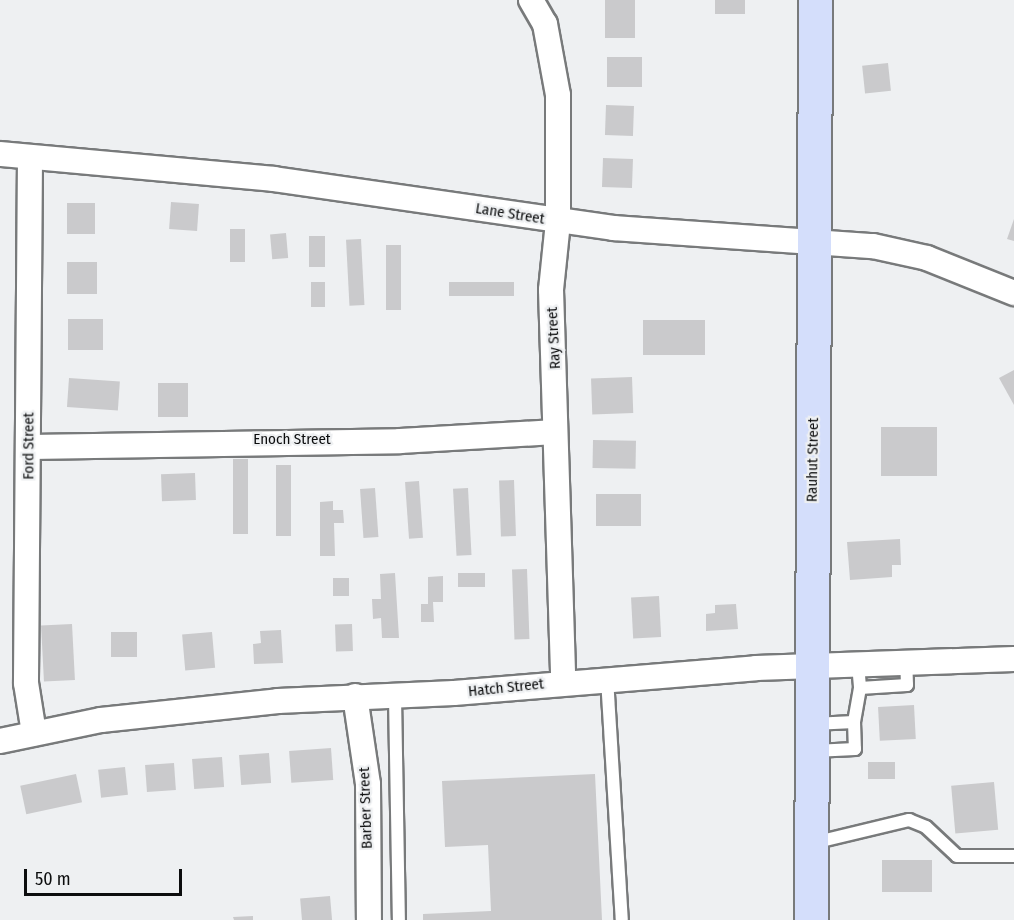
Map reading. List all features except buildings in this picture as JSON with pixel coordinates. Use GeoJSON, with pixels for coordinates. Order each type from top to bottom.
{"type":"FeatureCollection","features":[{"type":"Feature","properties":{"kind":"main road","name":"Rauhut Street"},"geometry":{"type":"LineString","coordinates":[[811,920],[812,242],[815,0]]}},
{"type":"Feature","properties":{"kind":"street","name":"Ray Street"},"geometry":{"type":"LineString","coordinates":[[531,0],[545,24],[555,73],[558,222],[551,290],[563,682]]}},
{"type":"Feature","properties":{"kind":"street","name":"Lane Street"},"geometry":{"type":"LineString","coordinates":[[0,154],[274,179],[558,222],[812,242],[904,252],[1014,293]]}},
{"type":"Feature","properties":{"kind":"street","name":"Ford Street"},"geometry":{"type":"LineString","coordinates":[[30,158],[30,447],[26,683],[34,733]]}},
{"type":"Feature","properties":{"kind":"street","name":"Enoch Street"},"geometry":{"type":"LineString","coordinates":[[30,447],[400,441],[555,432]]}},
{"type":"Feature","properties":{"kind":"street","name":"Hatch Street"},"geometry":{"type":"LineString","coordinates":[[0,741],[101,720],[355,696],[395,697],[607,678],[812,666],[859,676],[906,662],[1014,659]]}},
{"type":"Feature","properties":{"kind":"street","name":"Barber Street"},"geometry":{"type":"LineString","coordinates":[[355,696],[368,784],[369,920]]}},
{"type":"Feature","properties":{"kind":"lane"},"geometry":{"type":"LineString","coordinates":[[812,737],[855,749],[854,722],[859,676]]}},
{"type":"Feature","properties":{"kind":"lane"},"geometry":{"type":"LineString","coordinates":[[607,678],[622,920]]}},
{"type":"Feature","properties":{"kind":"lane"},"geometry":{"type":"LineString","coordinates":[[395,697],[399,920]]}},
{"type":"Feature","properties":{"kind":"lane"},"geometry":{"type":"LineString","coordinates":[[812,737],[854,722]]}},
{"type":"Feature","properties":{"kind":"lane"},"geometry":{"type":"LineString","coordinates":[[812,844],[909,820],[926,827],[957,856],[1014,856]]}}]}
